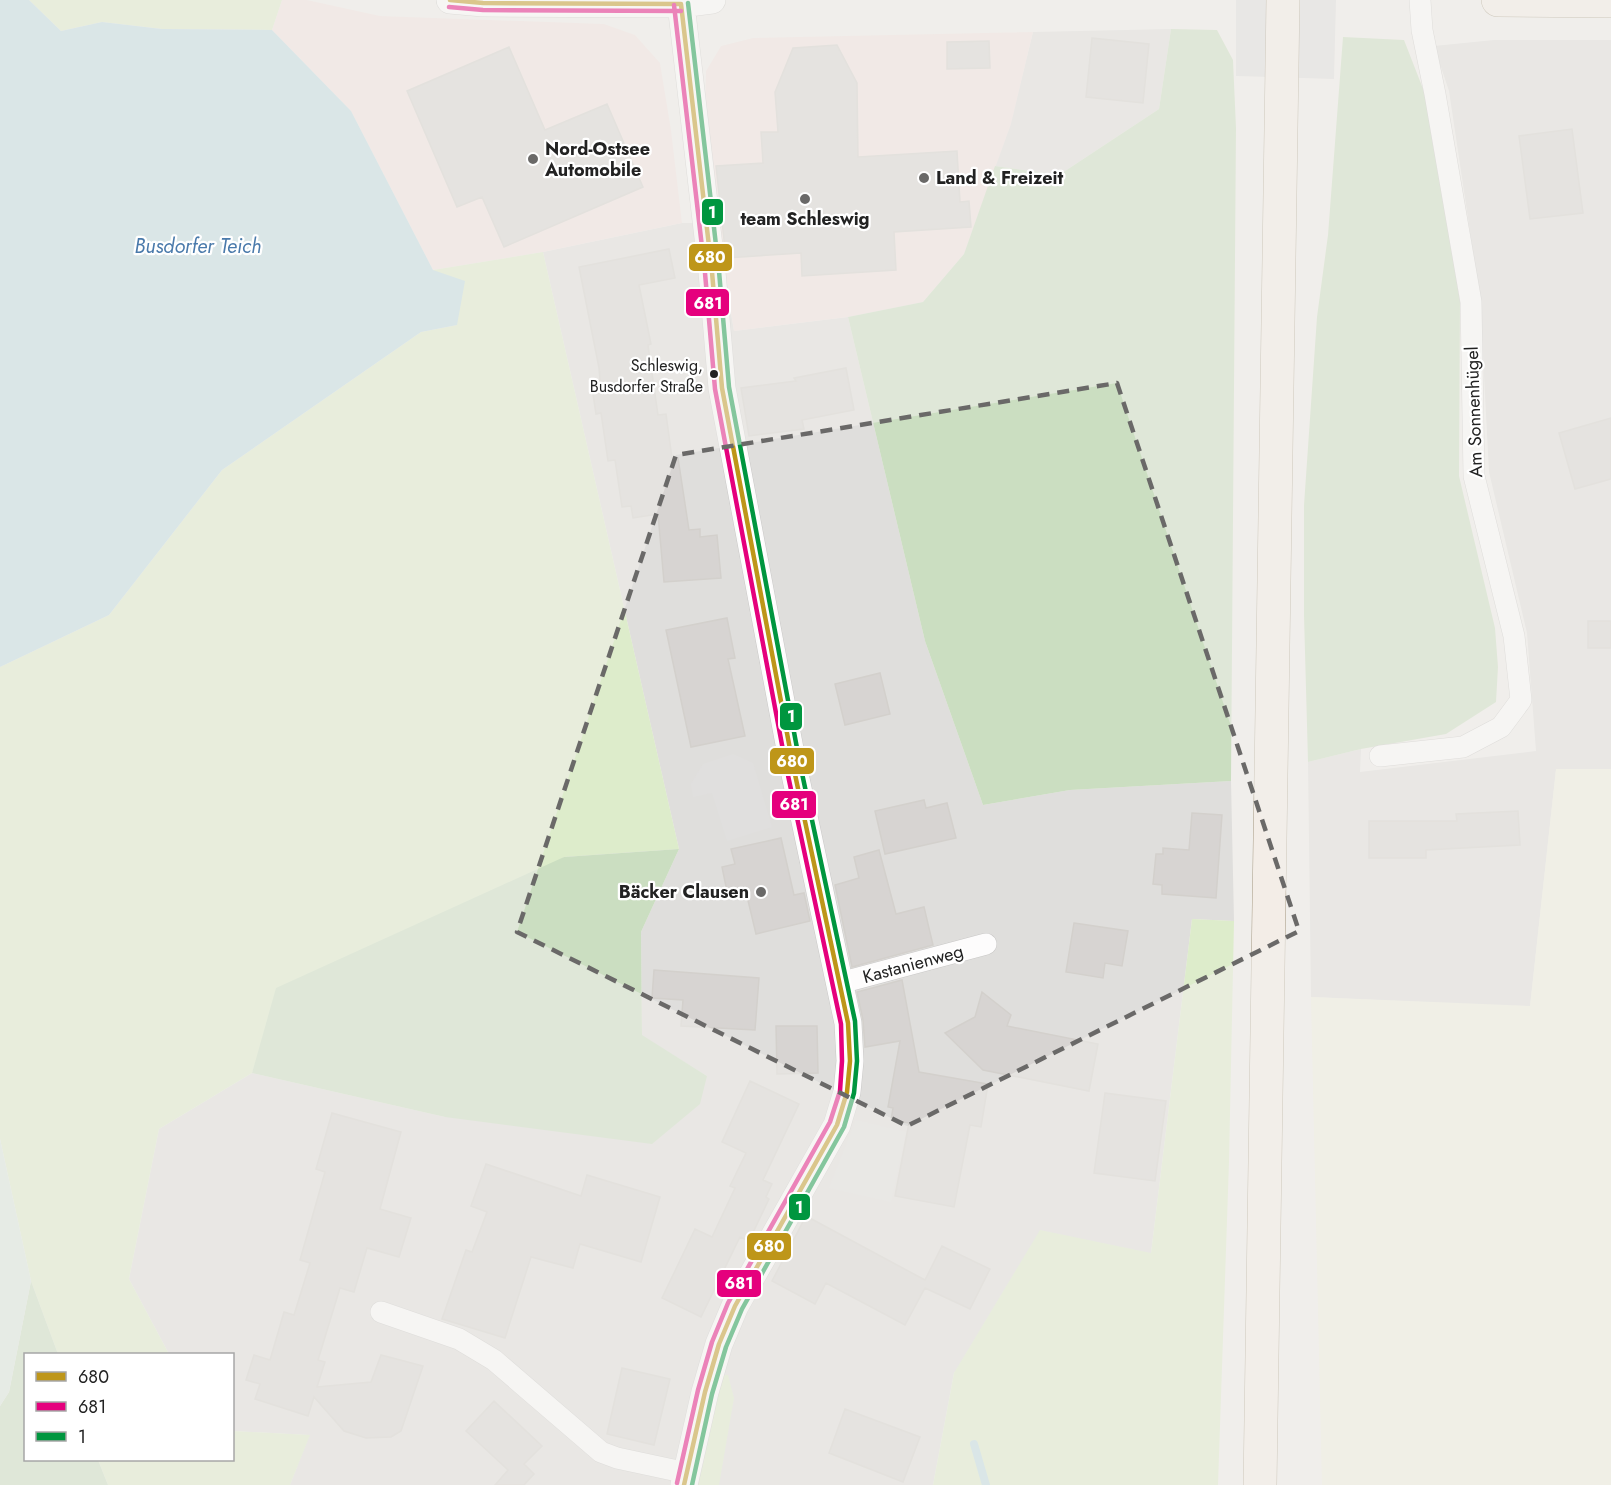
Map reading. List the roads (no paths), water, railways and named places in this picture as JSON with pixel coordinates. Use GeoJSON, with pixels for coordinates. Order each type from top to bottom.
{"type":"FeatureCollection","features":[{"type":"Feature","properties":{"kind":"main road"},"geometry":{"type":"LineString","coordinates":[[1260,1485],[1283,0]]}},
{"type":"Feature","properties":{"kind":"main road"},"geometry":{"type":"LineString","coordinates":[[1498,0],[1611,1]]}},
{"type":"Feature","properties":{"kind":"street"},"geometry":{"type":"LineString","coordinates":[[450,0],[483,3],[681,4],[712,0]]}},
{"type":"Feature","properties":{"kind":"street","name":"Am Sonnenhügel"},"geometry":{"type":"LineString","coordinates":[[1380,756],[1462,747],[1501,727],[1521,700],[1514,636],[1474,476],[1471,303],[1422,30],[1420,0]]}},
{"type":"Feature","properties":{"kind":"street"},"geometry":{"type":"LineString","coordinates":[[381,1312],[459,1339],[494,1359],[601,1452],[686,1479],[705,1392],[719,1344],[735,1306],[837,1125],[847,1092],[850,1061],[848,1023],[793,765],[722,388],[712,272],[681,4]]}},
{"type":"Feature","properties":{"kind":"street","name":"Kastanienweg"},"geometry":{"type":"LineString","coordinates":[[840,983],[986,944]]}},
{"type":"Feature","properties":{"kind":"water","name":"Busdorfer Teich"},"geometry":{"type":"Polygon","coordinates":[[[0,0],[29,0],[61,31],[102,22],[162,29],[272,30],[351,111],[433,270],[465,281],[457,325],[421,332],[222,470],[109,615],[0,667],[0,0]]]}},
{"type":"Feature","properties":{"kind":"waterway"},"geometry":{"type":"LineString","coordinates":[[974,1444],[986,1485]]}},
{"type":"Feature","properties":{"kind":"place","name":"Nord-Ostsee Automobile"},"geometry":{"type":"Point","coordinates":[533,159]}},
{"type":"Feature","properties":{"kind":"place","name":"Land & Freizeit"},"geometry":{"type":"Point","coordinates":[924,178]}},
{"type":"Feature","properties":{"kind":"place","name":"team Schleswig"},"geometry":{"type":"Point","coordinates":[805,199]}},
{"type":"Feature","properties":{"kind":"place","name":"Schleswig, Busdorfer Straße"},"geometry":{"type":"Point","coordinates":[714,374]}},
{"type":"Feature","properties":{"kind":"place","name":"Bäcker Clausen"},"geometry":{"type":"Point","coordinates":[761,892]}}]}
